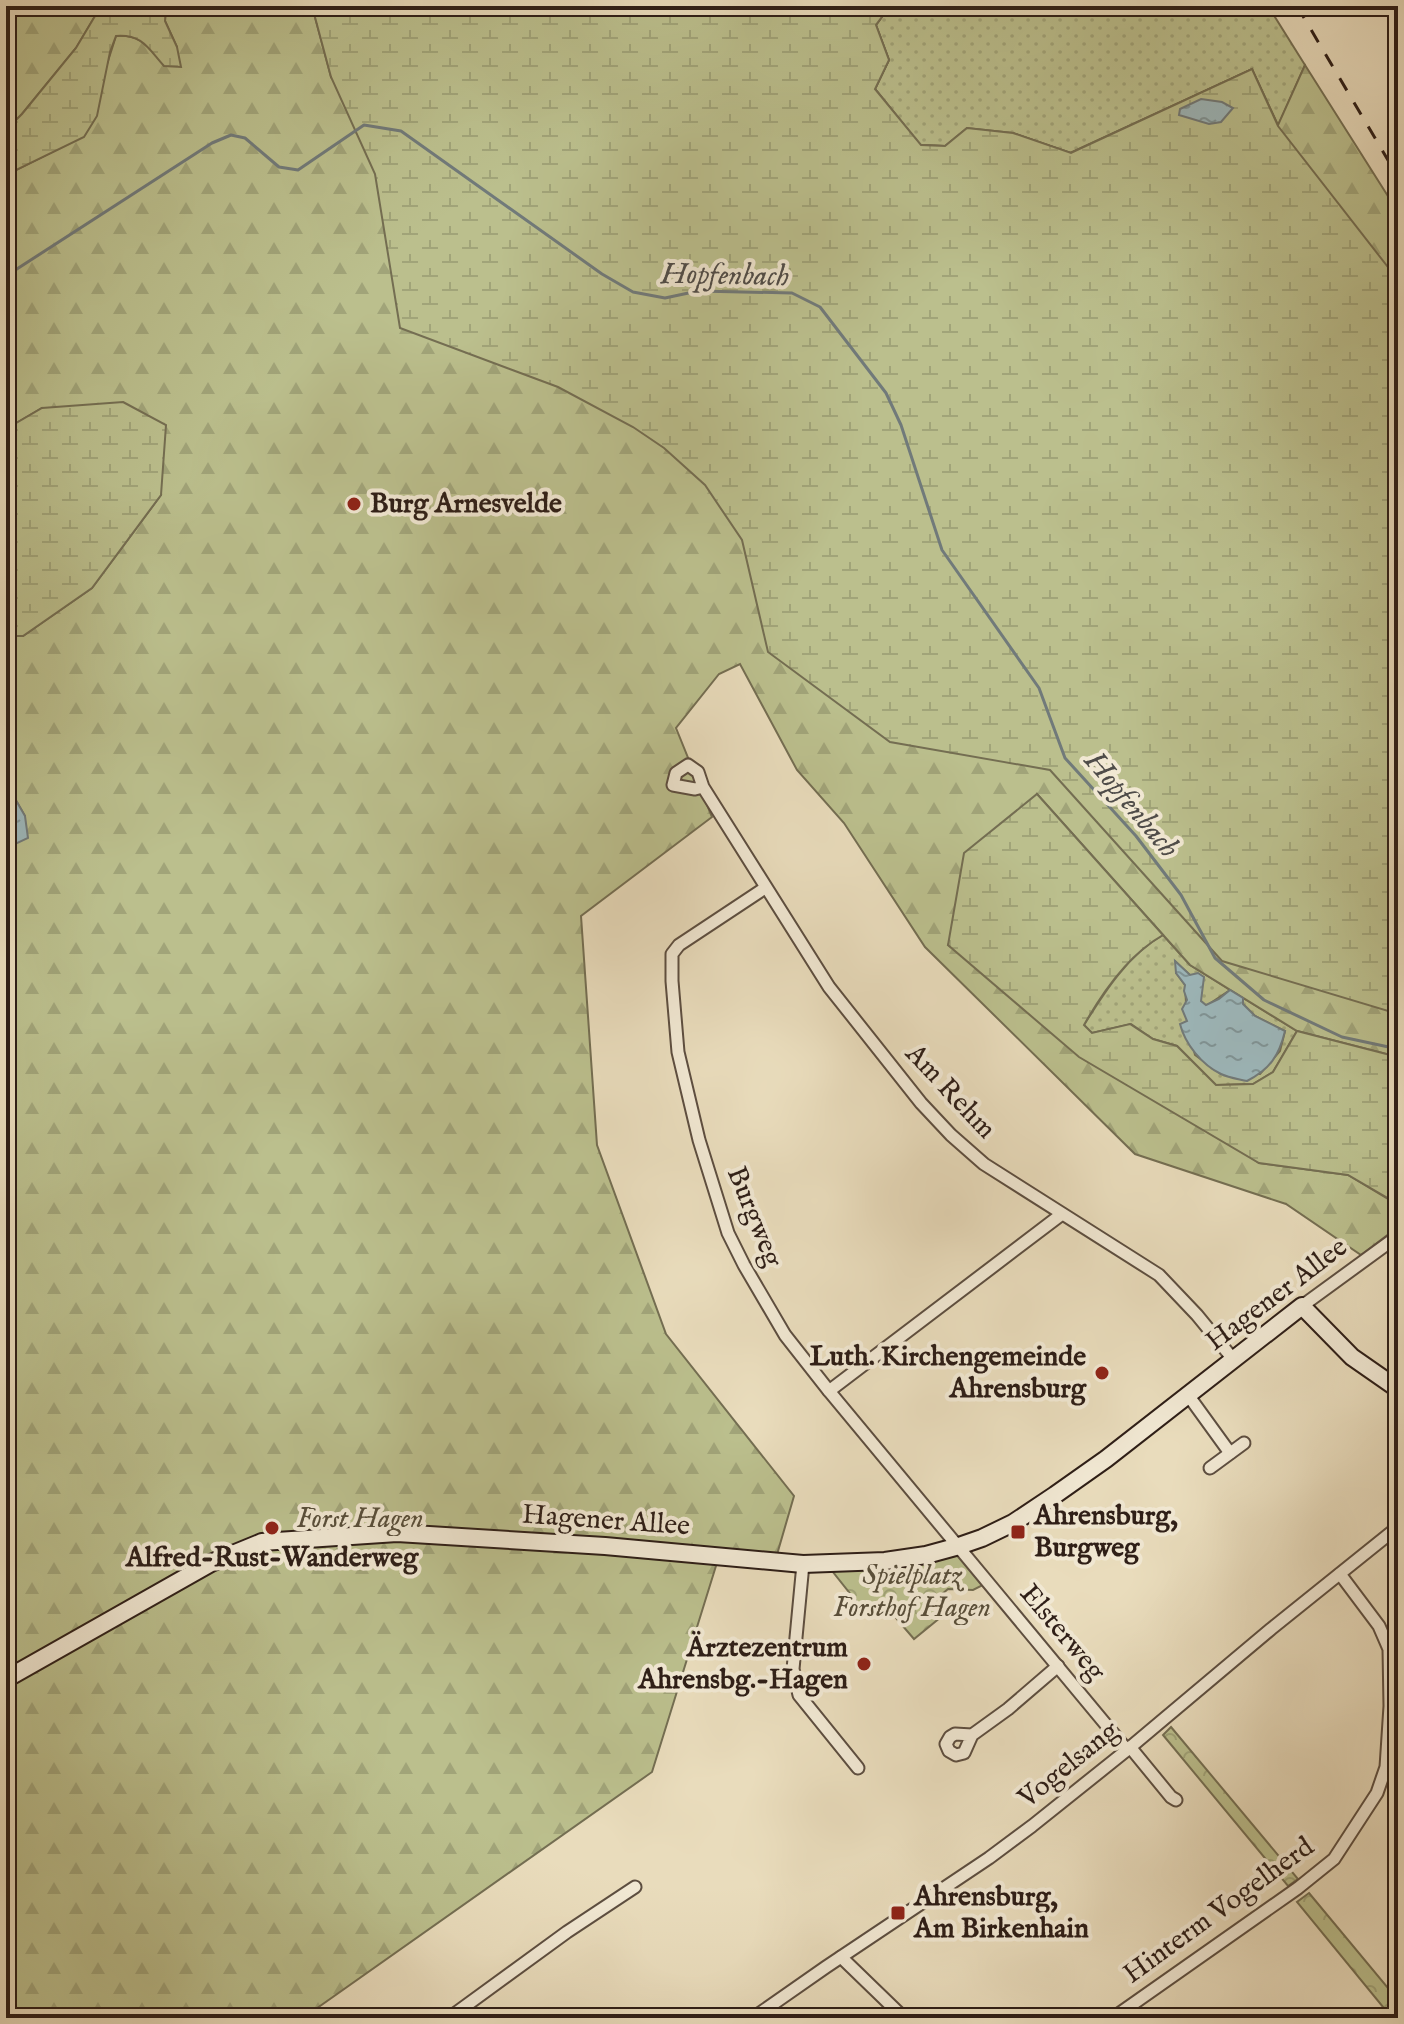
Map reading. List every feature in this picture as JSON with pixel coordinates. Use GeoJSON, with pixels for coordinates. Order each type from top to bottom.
{"type":"FeatureCollection","features":[{"type":"Feature","properties":{"kind":"street","name":"Am Rehm"},"geometry":{"type":"LineString","coordinates":[[703,787],[829,987],[921,1103],[984,1164],[1159,1275],[1233,1359]]}},
{"type":"Feature","properties":{"kind":"street","name":"Burgweg"},"geometry":{"type":"LineString","coordinates":[[765,888],[679,945],[672,954],[678,1052],[699,1140],[728,1233],[785,1335],[959,1546]]}},
{"type":"Feature","properties":{"kind":"street"},"geometry":{"type":"LineString","coordinates":[[829,1391],[1062,1214]]}},
{"type":"Feature","properties":{"kind":"street","name":"Hagener Allee"},"geometry":{"type":"LineString","coordinates":[[6,1679],[199,1569],[262,1542],[397,1533],[605,1546],[803,1564],[885,1561],[932,1554],[959,1546],[1013,1523],[1106,1459],[1302,1306],[1398,1236]]}},
{"type":"Feature","properties":{"kind":"street"},"geometry":{"type":"LineString","coordinates":[[1302,1306],[1352,1357],[1398,1389]]}},
{"type":"Feature","properties":{"kind":"street"},"geometry":{"type":"LineString","coordinates":[[1188,1395],[1230,1453]]}},
{"type":"Feature","properties":{"kind":"street"},"geometry":{"type":"LineString","coordinates":[[1210,1468],[1244,1443]]}},
{"type":"Feature","properties":{"kind":"street","name":"Vogelsang"},"geometry":{"type":"LineString","coordinates":[[753,2018],[1032,1826],[1398,1527]]}},
{"type":"Feature","properties":{"kind":"street","name":"Elsterweg"},"geometry":{"type":"LineString","coordinates":[[959,1546],[1058,1666],[1176,1800]]}},
{"type":"Feature","properties":{"kind":"street"},"geometry":{"type":"LineString","coordinates":[[803,1564],[793,1669],[799,1695],[858,1768]]}},
{"type":"Feature","properties":{"kind":"street","name":"Hinterm Vogelherd"},"geometry":{"type":"LineString","coordinates":[[1113,2018],[1298,1888],[1334,1859],[1377,1793],[1386,1767],[1390,1732],[1389,1649],[1379,1626],[1340,1574]]}},
{"type":"Feature","properties":{"kind":"street"},"geometry":{"type":"LineString","coordinates":[[972,1735],[1058,1666]]}},
{"type":"Feature","properties":{"kind":"street"},"geometry":{"type":"LineString","coordinates":[[449,2018],[635,1887]]}},
{"type":"Feature","properties":{"kind":"street"},"geometry":{"type":"LineString","coordinates":[[841,1957],[904,2018]]}},
{"type":"Feature","properties":{"kind":"green space"},"geometry":{"type":"Polygon","coordinates":[[[6,6],[101,6],[76,48],[6,130],[6,6]]]}},
{"type":"Feature","properties":{"kind":"green space"},"geometry":{"type":"Polygon","coordinates":[[[101,6],[166,6],[165,21],[177,47],[181,67],[164,66],[138,40],[116,36],[97,116],[84,137],[6,175],[6,130],[76,48],[101,6]]]}},
{"type":"Feature","properties":{"kind":"green space","name":"Forst Hagen"},"geometry":{"type":"Polygon","coordinates":[[[166,6],[312,6],[331,77],[479,6],[890,6],[876,25],[889,60],[875,89],[920,145],[945,146],[967,128],[1013,133],[1070,153],[1252,69],[1278,125],[1305,65],[1398,212],[1398,1057],[1297,1031],[1190,965],[1037,794],[948,945],[1259,1163],[1348,1175],[1398,1205],[1398,1227],[1361,1255],[1286,1204],[1135,1154],[925,947],[844,823],[797,770],[740,664],[719,674],[676,728],[712,817],[581,916],[597,1145],[666,1334],[794,1496],[776,1558],[720,1553],[652,1772],[303,2018],[6,2018],[6,844],[11,846],[25,816],[6,783],[6,636],[23,636],[92,588],[161,495],[42,408],[6,429],[6,175],[84,136],[116,36],[138,40],[149,47],[164,65],[177,47],[165,21],[166,6]]]}},
{"type":"Feature","properties":{"kind":"green space"},"geometry":{"type":"Polygon","coordinates":[[[312,6],[890,6],[876,25],[889,60],[875,89],[921,145],[945,146],[967,128],[1013,133],[1071,153],[1252,69],[1278,126],[1398,280],[1398,1014],[1222,961],[1050,770],[890,742],[768,652],[742,540],[705,485],[664,448],[633,427],[558,387],[400,328],[375,174],[331,77],[312,6]]]}},
{"type":"Feature","properties":{"kind":"green space"},"geometry":{"type":"Polygon","coordinates":[[[890,6],[1268,6],[1305,65],[1278,126],[1252,69],[1071,153],[1013,133],[945,146],[920,145],[875,89],[889,60],[876,25],[890,6]]]}},
{"type":"Feature","properties":{"kind":"green space"},"geometry":{"type":"Polygon","coordinates":[[[123,402],[166,425],[161,495],[92,588],[23,636],[6,636],[6,429],[42,408],[123,402]]]}},
{"type":"Feature","properties":{"kind":"green space"},"geometry":{"type":"Polygon","coordinates":[[[1037,794],[1163,935],[1139,952],[1118,974],[1084,1025],[1092,1033],[1130,1024],[1153,1039],[1177,1046],[1216,1085],[1253,1084],[1273,1072],[1297,1031],[1398,1057],[1398,1204],[1348,1175],[1259,1163],[1079,1057],[948,945],[964,853],[1037,794]]]}},
{"type":"Feature","properties":{"kind":"green space"},"geometry":{"type":"Polygon","coordinates":[[[1163,935],[1190,965],[1230,990],[1206,1006],[1190,975],[1176,962],[1176,973],[1185,985],[1187,1021],[1195,1055],[1221,1074],[1260,1074],[1280,1051],[1285,1031],[1255,1016],[1243,1004],[1243,998],[1297,1031],[1273,1072],[1253,1084],[1216,1085],[1177,1046],[1153,1039],[1131,1024],[1092,1033],[1084,1025],[1128,963],[1163,935]]]}},
{"type":"Feature","properties":{"kind":"green space","name":"Spielplatz Forsthof Hagen"},"geometry":{"type":"Polygon","coordinates":[[[956,1552],[983,1585],[973,1590],[948,1589],[941,1595],[941,1617],[914,1639],[884,1604],[868,1616],[829,1567],[956,1552]]]}},
{"type":"Feature","properties":{"kind":"green space"},"geometry":{"type":"Polygon","coordinates":[[[1171,1727],[1298,1879],[1288,1886],[1163,1735],[1171,1727]]]}},
{"type":"Feature","properties":{"kind":"green space"},"geometry":{"type":"Polygon","coordinates":[[[1309,1893],[1398,2000],[1398,2018],[1392,2018],[1297,1902],[1309,1893]]]}},
{"type":"Feature","properties":{"kind":"water"},"geometry":{"type":"Polygon","coordinates":[[[1201,99],[1222,102],[1233,108],[1221,122],[1209,124],[1179,115],[1180,109],[1201,99]]]}},
{"type":"Feature","properties":{"kind":"water"},"geometry":{"type":"Polygon","coordinates":[[[6,783],[25,816],[28,838],[11,846],[6,844],[6,783]]]}},
{"type":"Feature","properties":{"kind":"water"},"geometry":{"type":"Polygon","coordinates":[[[1175,961],[1190,975],[1198,973],[1204,977],[1201,1001],[1206,1005],[1230,990],[1243,998],[1243,1004],[1255,1016],[1285,1031],[1280,1048],[1262,1072],[1247,1081],[1231,1077],[1214,1070],[1195,1053],[1180,1024],[1187,1021],[1182,1009],[1187,1000],[1185,985],[1176,973],[1175,961]]]}},
{"type":"Feature","properties":{"kind":"waterway","name":"Hopfenbach"},"geometry":{"type":"LineString","coordinates":[[6,276],[212,143],[231,135],[245,138],[279,167],[298,170],[364,125],[401,131],[602,274],[633,292],[665,298],[698,291],[792,293],[820,307],[886,393],[901,425],[942,550],[1039,688],[1065,758],[1136,836],[1181,895],[1215,958],[1264,1000],[1342,1037],[1398,1049]]}},
{"type":"Feature","properties":{"kind":"waterway"},"geometry":{"type":"LineString","coordinates":[[1383,2018],[1398,2009]]}},
{"type":"Feature","properties":{"kind":"railway"},"geometry":{"type":"LineString","coordinates":[[1297,6],[1398,177]]}},
{"type":"Feature","properties":{"kind":"place","name":"Burg Arnesvelde"},"geometry":{"type":"Point","coordinates":[354,504]}},
{"type":"Feature","properties":{"kind":"place","name":"Luth. Kirchengemeinde Ahrensburg"},"geometry":{"type":"Point","coordinates":[1102,1373]}},
{"type":"Feature","properties":{"kind":"place","name":"Alfred-Rust-Wanderweg"},"geometry":{"type":"Point","coordinates":[272,1528]}},
{"type":"Feature","properties":{"kind":"place","name":"Ahrensburg, Burgweg"},"geometry":{"type":"Point","coordinates":[1018,1532]}},
{"type":"Feature","properties":{"kind":"place","name":"Ärztezentrum Ahrensbg.-Hagen"},"geometry":{"type":"Point","coordinates":[864,1664]}},
{"type":"Feature","properties":{"kind":"place","name":"Ahrensburg, Am Birkenhain"},"geometry":{"type":"Point","coordinates":[898,1913]}}]}
